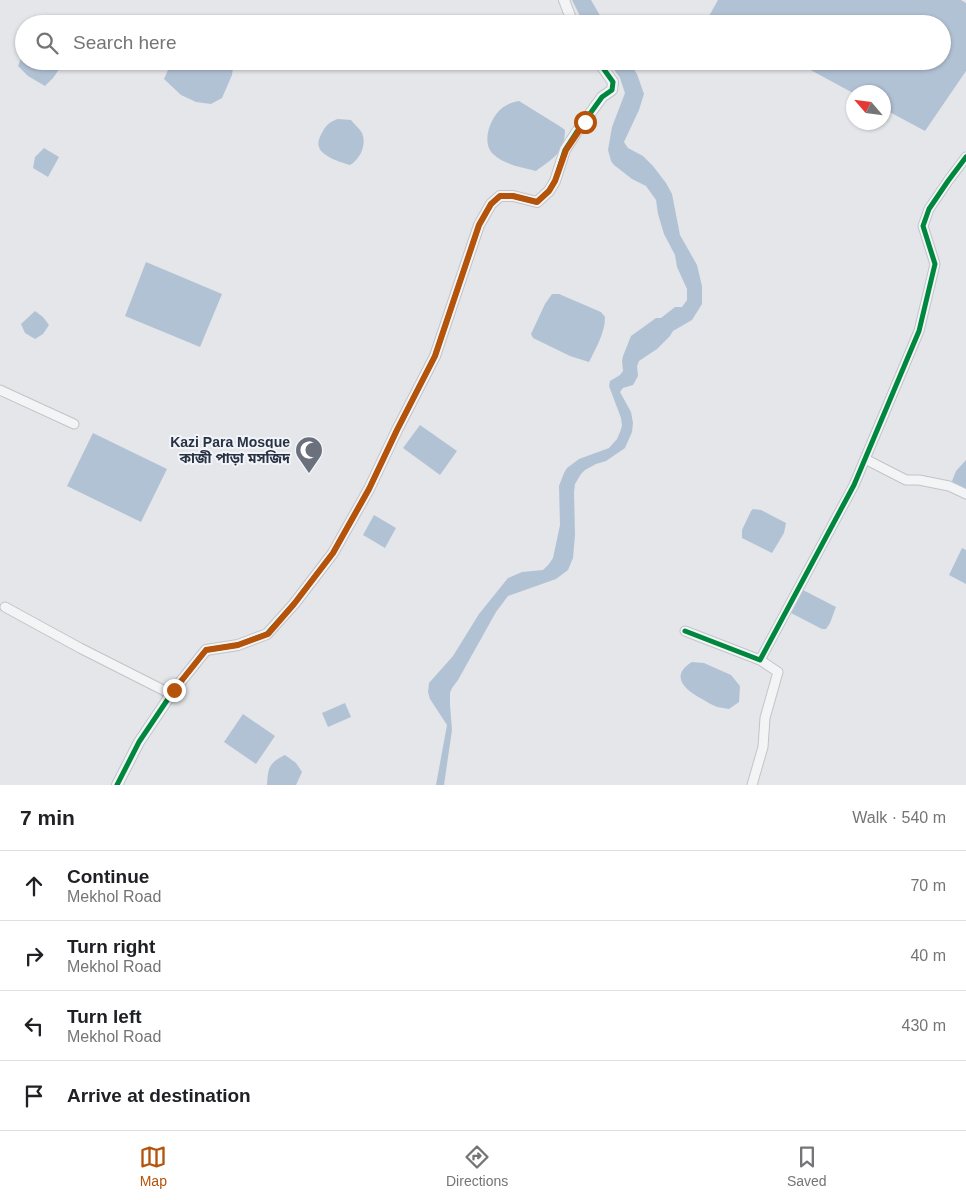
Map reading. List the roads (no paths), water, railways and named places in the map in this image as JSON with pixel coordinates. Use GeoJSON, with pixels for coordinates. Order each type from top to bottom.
{"type":"FeatureCollection","features":[{"type":"Feature","properties":{"kind":"street"},"geometry":{"type":"LineString","coordinates":[[564,0],[570,15]]}},
{"type":"Feature","properties":{"kind":"street"},"geometry":{"type":"LineString","coordinates":[[116,785],[138,742],[171,694],[206,650],[238,645],[268,634],[294,604],[333,553],[369,489],[435,356],[479,225],[491,204],[500,196],[513,196],[537,202],[549,191],[555,181],[566,150],[602,97],[612,90],[613,82],[604,70]]}},
{"type":"Feature","properties":{"kind":"street"},"geometry":{"type":"LineString","coordinates":[[760,660],[854,485],[919,331],[935,264],[924,226],[929,209],[966,157]]}},
{"type":"Feature","properties":{"kind":"street"},"geometry":{"type":"LineString","coordinates":[[0,390],[74,424]]}},
{"type":"Feature","properties":{"kind":"street"},"geometry":{"type":"LineString","coordinates":[[865,459],[906,480],[919,480],[949,486],[966,494]]}},
{"type":"Feature","properties":{"kind":"street"},"geometry":{"type":"LineString","coordinates":[[5,607],[171,694]]}},
{"type":"Feature","properties":{"kind":"street"},"geometry":{"type":"LineString","coordinates":[[685,631],[760,660],[778,672],[765,718],[763,747],[752,785]]}},
{"type":"Feature","properties":{"kind":"water"},"geometry":{"type":"Polygon","coordinates":[[[572,0],[591,0],[600,15],[580,15],[572,0]]]}},
{"type":"Feature","properties":{"kind":"water"},"geometry":{"type":"Polygon","coordinates":[[[718,0],[961,0],[966,3],[966,71],[925,131],[891,113],[891,85],[846,85],[846,89],[811,70],[951,70],[951,15],[710,15],[718,0]]]}},
{"type":"Feature","properties":{"kind":"water"},"geometry":{"type":"Polygon","coordinates":[[[22,70],[58,70],[45,86],[22,70]]]}},
{"type":"Feature","properties":{"kind":"water"},"geometry":{"type":"Polygon","coordinates":[[[168,70],[233,70],[222,98],[211,104],[196,102],[181,95],[164,79],[168,70]]]}},
{"type":"Feature","properties":{"kind":"water"},"geometry":{"type":"Polygon","coordinates":[[[614,70],[634,70],[644,94],[639,110],[624,142],[628,148],[643,156],[653,166],[672,194],[680,235],[697,265],[702,286],[702,304],[692,320],[673,331],[657,349],[639,361],[637,366],[638,376],[633,385],[623,388],[620,392],[631,412],[632,432],[625,448],[606,461],[585,470],[575,484],[575,535],[573,558],[568,570],[556,579],[508,596],[496,612],[452,688],[450,705],[452,730],[444,785],[436,785],[447,725],[430,699],[428,692],[429,683],[453,656],[479,614],[508,578],[522,572],[543,570],[549,564],[553,558],[560,525],[559,486],[564,473],[567,468],[579,459],[609,448],[620,432],[622,426],[621,418],[609,386],[610,381],[623,371],[623,356],[631,336],[675,307],[682,307],[687,300],[687,289],[677,267],[675,255],[664,234],[656,200],[646,186],[632,179],[611,161],[608,150],[612,127],[625,93],[620,78],[614,70]]]}},
{"type":"Feature","properties":{"kind":"water"},"geometry":{"type":"Polygon","coordinates":[[[519,101],[565,130],[560,150],[552,159],[536,171],[503,161],[489,149],[488,130],[494,118],[506,105],[519,101]]]}},
{"type":"Feature","properties":{"kind":"water"},"geometry":{"type":"Polygon","coordinates":[[[338,119],[351,120],[361,131],[363,138],[362,151],[350,165],[328,156],[318,145],[326,127],[338,119]]]}},
{"type":"Feature","properties":{"kind":"water"},"geometry":{"type":"Polygon","coordinates":[[[44,148],[59,157],[48,177],[33,168],[35,157],[44,148]]]}},
{"type":"Feature","properties":{"kind":"water"},"geometry":{"type":"Polygon","coordinates":[[[146,262],[222,294],[200,347],[125,316],[146,262]]]}},
{"type":"Feature","properties":{"kind":"water"},"geometry":{"type":"Polygon","coordinates":[[[552,294],[559,294],[601,312],[605,317],[602,335],[589,362],[570,356],[533,338],[531,334],[545,304],[552,294]]]}},
{"type":"Feature","properties":{"kind":"water"},"geometry":{"type":"Polygon","coordinates":[[[35,311],[49,325],[43,334],[35,339],[25,333],[21,324],[35,311]]]}},
{"type":"Feature","properties":{"kind":"water"},"geometry":{"type":"Polygon","coordinates":[[[420,425],[457,451],[440,475],[403,448],[420,425]]]}},
{"type":"Feature","properties":{"kind":"water"},"geometry":{"type":"Polygon","coordinates":[[[93,433],[167,469],[141,522],[67,486],[93,433]]]}},
{"type":"Feature","properties":{"kind":"water"},"geometry":{"type":"Polygon","coordinates":[[[966,460],[966,491],[955,485],[952,481],[956,471],[966,460]]]}},
{"type":"Feature","properties":{"kind":"water"},"geometry":{"type":"Polygon","coordinates":[[[753,509],[761,510],[786,523],[784,533],[772,553],[742,538],[742,530],[753,509]]]}},
{"type":"Feature","properties":{"kind":"water"},"geometry":{"type":"Polygon","coordinates":[[[374,515],[396,528],[385,548],[363,535],[374,515]]]}},
{"type":"Feature","properties":{"kind":"water"},"geometry":{"type":"Polygon","coordinates":[[[962,548],[966,550],[966,584],[949,575],[962,548]]]}},
{"type":"Feature","properties":{"kind":"water"},"geometry":{"type":"Polygon","coordinates":[[[803,590],[836,607],[826,629],[822,629],[791,613],[803,590]]]}},
{"type":"Feature","properties":{"kind":"water"},"geometry":{"type":"Polygon","coordinates":[[[692,662],[704,663],[731,675],[740,686],[739,702],[729,709],[718,707],[685,687],[682,682],[681,672],[692,662]]]}},
{"type":"Feature","properties":{"kind":"water"},"geometry":{"type":"Polygon","coordinates":[[[345,703],[351,717],[328,727],[322,713],[345,703]]]}},
{"type":"Feature","properties":{"kind":"water"},"geometry":{"type":"Polygon","coordinates":[[[243,714],[275,736],[256,764],[224,742],[243,714]]]}},
{"type":"Feature","properties":{"kind":"water"},"geometry":{"type":"Polygon","coordinates":[[[285,755],[296,763],[302,772],[296,785],[267,785],[270,766],[285,755]]]}},
{"type":"Feature","properties":{"kind":"place","name":"Kazi Para Mosque কাজী পাড়া মসজিদ"},"geometry":{"type":"Point","coordinates":[309,474]}}]}
